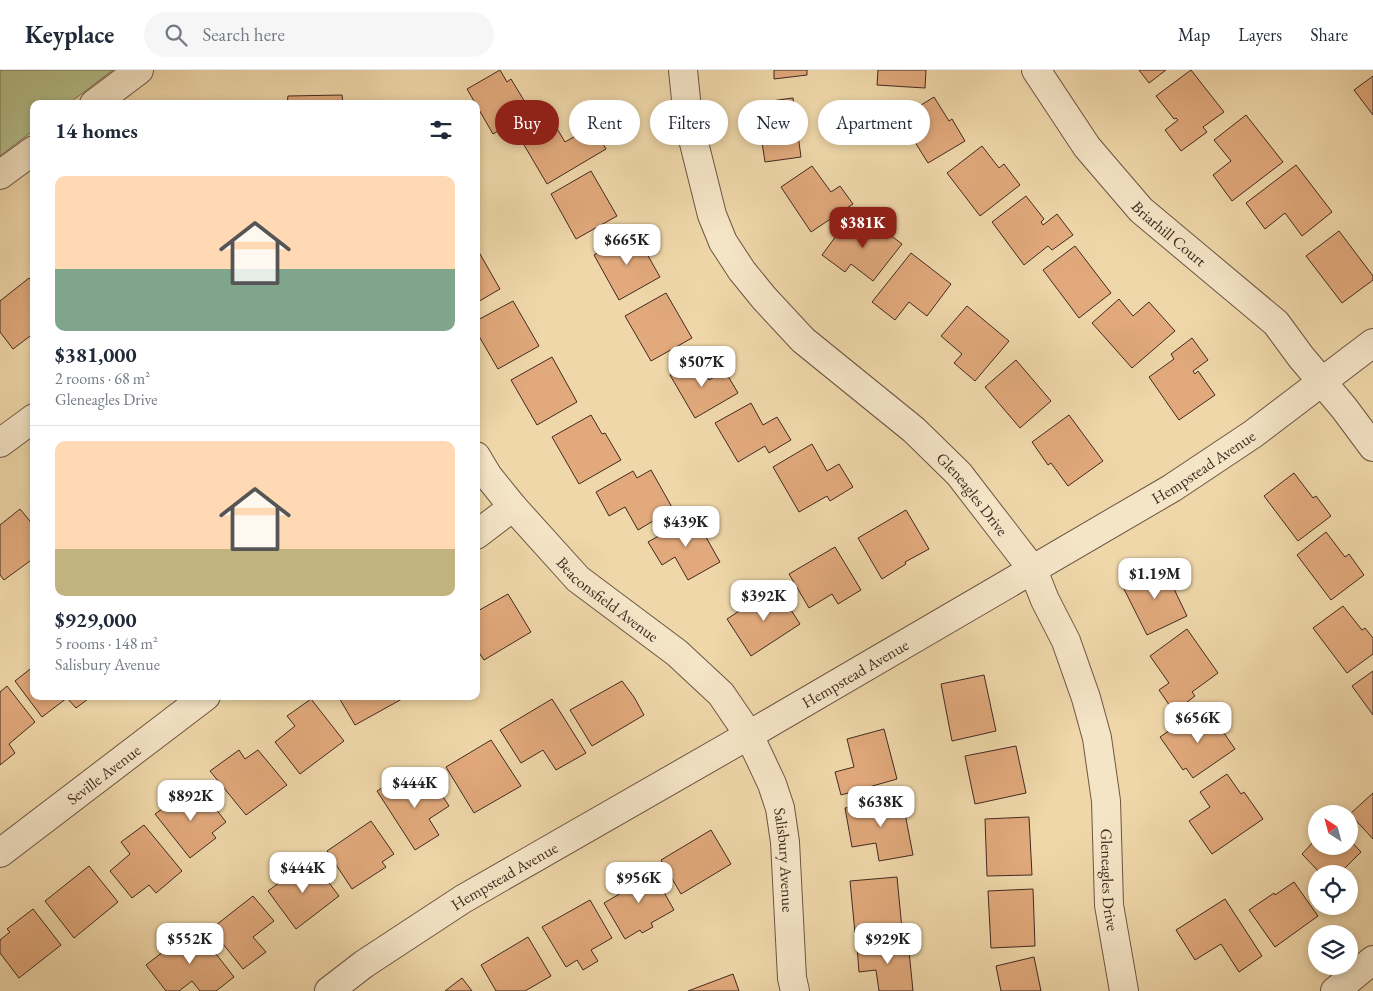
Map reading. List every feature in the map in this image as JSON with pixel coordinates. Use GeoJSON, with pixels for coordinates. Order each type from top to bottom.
{"type":"FeatureCollection","features":[{"type":"Feature","properties":{"kind":"street"},"geometry":{"type":"LineString","coordinates":[[99,100],[139,70]]}},
{"type":"Feature","properties":{"kind":"street","name":"Gleneagles Drive"},"geometry":{"type":"LineString","coordinates":[[683,70],[688,119],[712,215],[723,242],[742,271],[803,340],[914,430],[959,474],[1033,570],[1045,600],[1066,641],[1086,698],[1097,738],[1106,801],[1109,905],[1124,991]]}},
{"type":"Feature","properties":{"kind":"street","name":"Briarhill Court"},"geometry":{"type":"LineString","coordinates":[[1036,70],[1087,147],[1141,210],[1276,323],[1320,382],[1344,408],[1373,447]]}},
{"type":"Feature","properties":{"kind":"street"},"geometry":{"type":"LineString","coordinates":[[0,175],[30,153]]}},
{"type":"Feature","properties":{"kind":"street","name":"Hempstead Avenue"},"geometry":{"type":"LineString","coordinates":[[329,991],[364,964],[463,899],[1172,488],[1253,434],[1373,343]]}},
{"type":"Feature","properties":{"kind":"street"},"geometry":{"type":"LineString","coordinates":[[0,443],[30,421]]}},
{"type":"Feature","properties":{"kind":"street","name":"Beaconsfield Avenue"},"geometry":{"type":"LineString","coordinates":[[480,463],[513,508],[578,579],[677,653],[721,694],[748,735]]}},
{"type":"Feature","properties":{"kind":"street"},"geometry":{"type":"LineString","coordinates":[[480,532],[513,508]]}},
{"type":"Feature","properties":{"kind":"street","name":"Seville Avenue"},"geometry":{"type":"LineString","coordinates":[[0,853],[201,700]]}},
{"type":"Feature","properties":{"kind":"street","name":"Salisbury Avenue"},"geometry":{"type":"LineString","coordinates":[[748,735],[772,784],[780,808],[785,842],[792,978],[795,991]]}},
{"type":"Feature","properties":{"kind":"street"},"geometry":{"type":"LineString","coordinates":[[1335,991],[1373,960]]}},
{"type":"Feature","properties":{"kind":"green space"},"geometry":{"type":"Polygon","coordinates":[[[0,70],[113,70],[73,100],[30,100],[30,133],[0,156],[0,70]]]}},
{"type":"Feature","properties":{"kind":"building"},"geometry":{"type":"Polygon","coordinates":[[[500,70],[507,82],[511,79],[524,100],[495,100],[495,133],[493,134],[480,112],[480,100],[473,100],[467,89],[500,70]]]}},
{"type":"Feature","properties":{"kind":"building"},"geometry":{"type":"Polygon","coordinates":[[[774,70],[807,70],[807,75],[774,79],[774,70]]]}},
{"type":"Feature","properties":{"kind":"building"},"geometry":{"type":"Polygon","coordinates":[[[878,70],[926,70],[925,88],[877,85],[878,70]]]}},
{"type":"Feature","properties":{"kind":"building"},"geometry":{"type":"Polygon","coordinates":[[[1139,70],[1166,70],[1149,83],[1139,70]]]}},
{"type":"Feature","properties":{"kind":"building"},"geometry":{"type":"Polygon","coordinates":[[[1191,70],[1224,112],[1203,127],[1207,132],[1181,151],[1165,130],[1178,120],[1174,119],[1156,96],[1191,70]]]}},
{"type":"Feature","properties":{"kind":"building"},"geometry":{"type":"Polygon","coordinates":[[[1373,76],[1373,115],[1354,90],[1373,76]]]}},
{"type":"Feature","properties":{"kind":"building"},"geometry":{"type":"Polygon","coordinates":[[[342,95],[343,100],[288,100],[288,96],[342,95]]]}},
{"type":"Feature","properties":{"kind":"building"},"geometry":{"type":"Polygon","coordinates":[[[934,97],[949,121],[952,119],[965,141],[928,163],[917,145],[930,145],[929,100],[934,97]]]}},
{"type":"Feature","properties":{"kind":"building"},"geometry":{"type":"Polygon","coordinates":[[[1246,115],[1283,162],[1232,201],[1213,175],[1231,161],[1214,140],[1246,115]]]}},
{"type":"Feature","properties":{"kind":"building"},"geometry":{"type":"Polygon","coordinates":[[[559,132],[565,142],[569,140],[569,145],[604,145],[606,149],[547,184],[524,145],[559,145],[559,132]]]}},
{"type":"Feature","properties":{"kind":"building"},"geometry":{"type":"Polygon","coordinates":[[[762,145],[799,145],[801,157],[765,162],[762,145]]]}},
{"type":"Feature","properties":{"kind":"building"},"geometry":{"type":"Polygon","coordinates":[[[982,146],[999,168],[1004,164],[1020,185],[980,216],[947,173],[982,146]]]}},
{"type":"Feature","properties":{"kind":"building"},"geometry":{"type":"Polygon","coordinates":[[[1296,165],[1332,212],[1302,236],[1285,213],[1265,229],[1246,203],[1296,165]]]}},
{"type":"Feature","properties":{"kind":"building"},"geometry":{"type":"Polygon","coordinates":[[[812,166],[831,192],[840,186],[853,204],[811,232],[781,187],[812,166]]]}},
{"type":"Feature","properties":{"kind":"building"},"geometry":{"type":"Polygon","coordinates":[[[591,171],[617,216],[576,239],[551,194],[591,171]]]}},
{"type":"Feature","properties":{"kind":"building"},"geometry":{"type":"Polygon","coordinates":[[[1026,196],[1044,219],[1041,222],[1043,225],[1057,214],[1073,235],[1052,250],[1048,246],[1024,265],[992,222],[1026,196]]]}},
{"type":"Feature","properties":{"kind":"building"},"geometry":{"type":"Polygon","coordinates":[[[864,215],[902,244],[873,281],[851,264],[845,272],[822,255],[839,232],[846,238],[864,215]]]}},
{"type":"Feature","properties":{"kind":"building"},"geometry":{"type":"Polygon","coordinates":[[[634,231],[660,277],[619,300],[594,255],[634,231]]]}},
{"type":"Feature","properties":{"kind":"building"},"geometry":{"type":"Polygon","coordinates":[[[1339,231],[1373,276],[1373,280],[1342,303],[1306,256],[1339,231]]]}},
{"type":"Feature","properties":{"kind":"building"},"geometry":{"type":"Polygon","coordinates":[[[1075,246],[1111,293],[1079,318],[1043,270],[1075,246]]]}},
{"type":"Feature","properties":{"kind":"building"},"geometry":{"type":"Polygon","coordinates":[[[911,253],[951,284],[927,316],[909,302],[895,320],[872,302],[911,253]]]}},
{"type":"Feature","properties":{"kind":"building"},"geometry":{"type":"Polygon","coordinates":[[[480,254],[500,289],[480,301],[480,254]]]}},
{"type":"Feature","properties":{"kind":"building"},"geometry":{"type":"Polygon","coordinates":[[[29,278],[30,279],[30,336],[13,349],[0,332],[0,301],[29,278]]]}},
{"type":"Feature","properties":{"kind":"building"},"geometry":{"type":"Polygon","coordinates":[[[666,293],[692,338],[651,361],[625,316],[666,293]]]}},
{"type":"Feature","properties":{"kind":"building"},"geometry":{"type":"Polygon","coordinates":[[[1119,299],[1133,316],[1149,302],[1175,331],[1132,368],[1092,323],[1119,299]]]}},
{"type":"Feature","properties":{"kind":"building"},"geometry":{"type":"Polygon","coordinates":[[[513,301],[539,346],[498,369],[480,338],[480,319],[513,301]]]}},
{"type":"Feature","properties":{"kind":"building"},"geometry":{"type":"Polygon","coordinates":[[[967,306],[1009,341],[975,381],[954,363],[962,354],[941,336],[967,306]]]}},
{"type":"Feature","properties":{"kind":"building"},"geometry":{"type":"Polygon","coordinates":[[[1192,338],[1208,360],[1193,371],[1195,374],[1198,371],[1215,395],[1179,420],[1149,377],[1174,359],[1171,354],[1192,338]]]}},
{"type":"Feature","properties":{"kind":"building"},"geometry":{"type":"Polygon","coordinates":[[[552,357],[577,402],[537,425],[511,380],[552,357]]]}},
{"type":"Feature","properties":{"kind":"building"},"geometry":{"type":"Polygon","coordinates":[[[697,360],[709,380],[725,371],[738,393],[695,418],[670,375],[697,360]]]}},
{"type":"Feature","properties":{"kind":"building"},"geometry":{"type":"Polygon","coordinates":[[[1016,360],[1051,401],[1020,428],[985,387],[1016,360]]]}},
{"type":"Feature","properties":{"kind":"building"},"geometry":{"type":"Polygon","coordinates":[[[751,403],[763,425],[777,417],[791,440],[769,453],[765,446],[738,462],[715,423],[751,403]]]}},
{"type":"Feature","properties":{"kind":"building"},"geometry":{"type":"Polygon","coordinates":[[[591,415],[602,434],[605,433],[621,460],[579,484],[552,437],[591,415]]]}},
{"type":"Feature","properties":{"kind":"building"},"geometry":{"type":"Polygon","coordinates":[[[1069,415],[1103,461],[1068,486],[1051,463],[1048,465],[1032,442],[1069,415]]]}},
{"type":"Feature","properties":{"kind":"building"},"geometry":{"type":"Polygon","coordinates":[[[812,444],[827,471],[839,464],[853,487],[830,501],[827,496],[799,512],[773,467],[812,444]]]}},
{"type":"Feature","properties":{"kind":"building"},"geometry":{"type":"Polygon","coordinates":[[[651,470],[673,509],[638,530],[625,507],[609,516],[596,492],[633,471],[637,478],[651,470]]]}},
{"type":"Feature","properties":{"kind":"building"},"geometry":{"type":"Polygon","coordinates":[[[1294,473],[1313,498],[1316,496],[1331,516],[1298,541],[1264,496],[1294,473]]]}},
{"type":"Feature","properties":{"kind":"building"},"geometry":{"type":"Polygon","coordinates":[[[20,509],[30,521],[30,561],[4,580],[0,575],[0,525],[20,509]]]}},
{"type":"Feature","properties":{"kind":"building"},"geometry":{"type":"Polygon","coordinates":[[[906,510],[929,549],[905,562],[906,564],[882,579],[858,538],[906,510]]]}},
{"type":"Feature","properties":{"kind":"building"},"geometry":{"type":"Polygon","coordinates":[[[694,516],[720,562],[688,580],[675,557],[662,565],[648,542],[694,516]]]}},
{"type":"Feature","properties":{"kind":"building"},"geometry":{"type":"Polygon","coordinates":[[[1326,532],[1345,557],[1349,554],[1364,575],[1331,600],[1297,555],[1326,532]]]}},
{"type":"Feature","properties":{"kind":"building"},"geometry":{"type":"Polygon","coordinates":[[[835,547],[861,590],[838,604],[832,594],[809,608],[789,574],[835,547]]]}},
{"type":"Feature","properties":{"kind":"building"},"geometry":{"type":"Polygon","coordinates":[[[1163,566],[1187,616],[1147,635],[1122,585],[1163,566]]]}},
{"type":"Feature","properties":{"kind":"building"},"geometry":{"type":"Polygon","coordinates":[[[776,587],[800,624],[751,656],[727,619],[776,587]]]}},
{"type":"Feature","properties":{"kind":"building"},"geometry":{"type":"Polygon","coordinates":[[[508,594],[531,632],[484,660],[480,654],[480,610],[508,594]]]}},
{"type":"Feature","properties":{"kind":"building"},"geometry":{"type":"Polygon","coordinates":[[[1343,606],[1362,630],[1365,628],[1373,638],[1373,654],[1347,673],[1313,628],[1343,606]]]}},
{"type":"Feature","properties":{"kind":"building"},"geometry":{"type":"Polygon","coordinates":[[[1187,629],[1218,673],[1192,692],[1195,696],[1174,712],[1159,690],[1169,683],[1150,656],[1187,629]]]}},
{"type":"Feature","properties":{"kind":"building"},"geometry":{"type":"Polygon","coordinates":[[[30,669],[30,700],[64,700],[42,717],[15,681],[30,669]]]}},
{"type":"Feature","properties":{"kind":"building"},"geometry":{"type":"Polygon","coordinates":[[[1373,671],[1373,715],[1352,686],[1373,671]]]}},
{"type":"Feature","properties":{"kind":"building"},"geometry":{"type":"Polygon","coordinates":[[[984,675],[996,731],[952,741],[941,684],[984,675]]]}},
{"type":"Feature","properties":{"kind":"building"},"geometry":{"type":"Polygon","coordinates":[[[622,681],[644,715],[592,746],[570,710],[622,681]]]}},
{"type":"Feature","properties":{"kind":"building"},"geometry":{"type":"Polygon","coordinates":[[[7,686],[35,722],[9,744],[15,753],[0,765],[0,692],[7,686]]]}},
{"type":"Feature","properties":{"kind":"building"},"geometry":{"type":"Polygon","coordinates":[[[552,699],[586,753],[556,770],[543,750],[521,763],[500,730],[552,699]]]}},
{"type":"Feature","properties":{"kind":"building"},"geometry":{"type":"Polygon","coordinates":[[[69,700],[87,700],[76,708],[69,700]]]}},
{"type":"Feature","properties":{"kind":"building"},"geometry":{"type":"Polygon","coordinates":[[[312,700],[344,741],[300,774],[275,742],[295,726],[287,716],[312,700]]]}},
{"type":"Feature","properties":{"kind":"building"},"geometry":{"type":"Polygon","coordinates":[[[340,700],[400,700],[355,725],[340,700]]]}},
{"type":"Feature","properties":{"kind":"building"},"geometry":{"type":"Polygon","coordinates":[[[1208,710],[1235,749],[1193,778],[1186,768],[1183,770],[1160,737],[1183,721],[1186,725],[1208,710]]]}},
{"type":"Feature","properties":{"kind":"building"},"geometry":{"type":"Polygon","coordinates":[[[884,729],[897,779],[841,795],[835,772],[854,767],[847,739],[884,729]]]}},
{"type":"Feature","properties":{"kind":"building"},"geometry":{"type":"Polygon","coordinates":[[[491,740],[521,786],[474,813],[446,767],[491,740]]]}},
{"type":"Feature","properties":{"kind":"building"},"geometry":{"type":"Polygon","coordinates":[[[1016,746],[1026,793],[975,804],[965,756],[1016,746]]]}},
{"type":"Feature","properties":{"kind":"building"},"geometry":{"type":"Polygon","coordinates":[[[239,750],[245,759],[258,750],[287,785],[246,815],[210,771],[239,750]]]}},
{"type":"Feature","properties":{"kind":"building"},"geometry":{"type":"Polygon","coordinates":[[[1227,774],[1241,794],[1244,792],[1263,819],[1212,854],[1189,821],[1210,807],[1200,792],[1227,774]]]}},
{"type":"Feature","properties":{"kind":"building"},"geometry":{"type":"Polygon","coordinates":[[[430,777],[449,806],[429,819],[439,835],[415,850],[377,791],[396,779],[405,793],[430,777]]]}},
{"type":"Feature","properties":{"kind":"building"},"geometry":{"type":"Polygon","coordinates":[[[202,791],[226,822],[212,833],[216,838],[190,858],[155,814],[184,793],[189,801],[202,791]]]}},
{"type":"Feature","properties":{"kind":"building"},"geometry":{"type":"Polygon","coordinates":[[[1373,793],[1373,839],[1358,823],[1358,807],[1373,793]]]}},
{"type":"Feature","properties":{"kind":"building"},"geometry":{"type":"Polygon","coordinates":[[[902,798],[913,855],[879,861],[876,843],[852,847],[845,808],[902,798]]]}},
{"type":"Feature","properties":{"kind":"building"},"geometry":{"type":"Polygon","coordinates":[[[1029,817],[1032,875],[987,876],[985,819],[1029,817]]]}},
{"type":"Feature","properties":{"kind":"building"},"geometry":{"type":"Polygon","coordinates":[[[371,821],[394,854],[382,862],[386,867],[352,889],[327,851],[371,821]]]}},
{"type":"Feature","properties":{"kind":"building"},"geometry":{"type":"Polygon","coordinates":[[[144,825],[182,871],[156,893],[149,885],[132,898],[110,871],[130,854],[121,842],[144,825]]]}},
{"type":"Feature","properties":{"kind":"building"},"geometry":{"type":"Polygon","coordinates":[[[711,830],[731,864],[681,894],[661,860],[711,830]]]}},
{"type":"Feature","properties":{"kind":"building"},"geometry":{"type":"Polygon","coordinates":[[[1308,848],[1308,855],[1358,855],[1348,865],[1312,865],[1302,854],[1308,848]]]}},
{"type":"Feature","properties":{"kind":"building"},"geometry":{"type":"Polygon","coordinates":[[[311,859],[339,896],[296,929],[268,891],[311,859]]]}},
{"type":"Feature","properties":{"kind":"building"},"geometry":{"type":"Polygon","coordinates":[[[89,866],[118,902],[74,938],[45,901],[89,866]]]}},
{"type":"Feature","properties":{"kind":"building"},"geometry":{"type":"Polygon","coordinates":[[[649,866],[674,910],[651,923],[653,927],[642,933],[640,930],[625,939],[604,903],[630,888],[625,879],[649,866]]]}},
{"type":"Feature","properties":{"kind":"building"},"geometry":{"type":"Polygon","coordinates":[[[897,877],[902,929],[855,933],[850,881],[897,877]]]}},
{"type":"Feature","properties":{"kind":"building"},"geometry":{"type":"Polygon","coordinates":[[[1294,882],[1308,902],[1308,915],[1318,916],[1275,947],[1249,910],[1274,893],[1275,895],[1294,882]]]}},
{"type":"Feature","properties":{"kind":"building"},"geometry":{"type":"Polygon","coordinates":[[[1033,889],[1035,946],[991,948],[988,891],[1033,889]]]}},
{"type":"Feature","properties":{"kind":"building"},"geometry":{"type":"Polygon","coordinates":[[[253,896],[274,921],[253,937],[266,952],[243,969],[211,929],[253,896]]]}},
{"type":"Feature","properties":{"kind":"building"},"geometry":{"type":"Polygon","coordinates":[[[1225,899],[1262,956],[1239,972],[1221,944],[1195,960],[1176,930],[1225,899]]]}},
{"type":"Feature","properties":{"kind":"building"},"geometry":{"type":"Polygon","coordinates":[[[590,900],[612,938],[591,950],[598,961],[583,970],[577,960],[566,967],[542,927],[590,900]]]}},
{"type":"Feature","properties":{"kind":"building"},"geometry":{"type":"Polygon","coordinates":[[[33,909],[61,945],[19,978],[0,953],[0,940],[10,932],[7,929],[33,909]]]}},
{"type":"Feature","properties":{"kind":"building"},"geometry":{"type":"Polygon","coordinates":[[[195,927],[234,977],[216,991],[200,991],[192,981],[179,991],[166,991],[146,965],[195,927]]]}},
{"type":"Feature","properties":{"kind":"building"},"geometry":{"type":"Polygon","coordinates":[[[528,937],[551,976],[525,991],[496,991],[481,965],[528,937]]]}},
{"type":"Feature","properties":{"kind":"building"},"geometry":{"type":"Polygon","coordinates":[[[908,941],[913,991],[879,991],[876,970],[859,972],[857,946],[908,941]]]}},
{"type":"Feature","properties":{"kind":"building"},"geometry":{"type":"Polygon","coordinates":[[[1034,957],[1041,991],[1001,991],[996,966],[1034,957]]]}},
{"type":"Feature","properties":{"kind":"building"},"geometry":{"type":"Polygon","coordinates":[[[733,974],[739,991],[688,991],[733,974]]]}},
{"type":"Feature","properties":{"kind":"building"},"geometry":{"type":"Polygon","coordinates":[[[462,978],[472,991],[445,991],[462,978]]]}}]}
